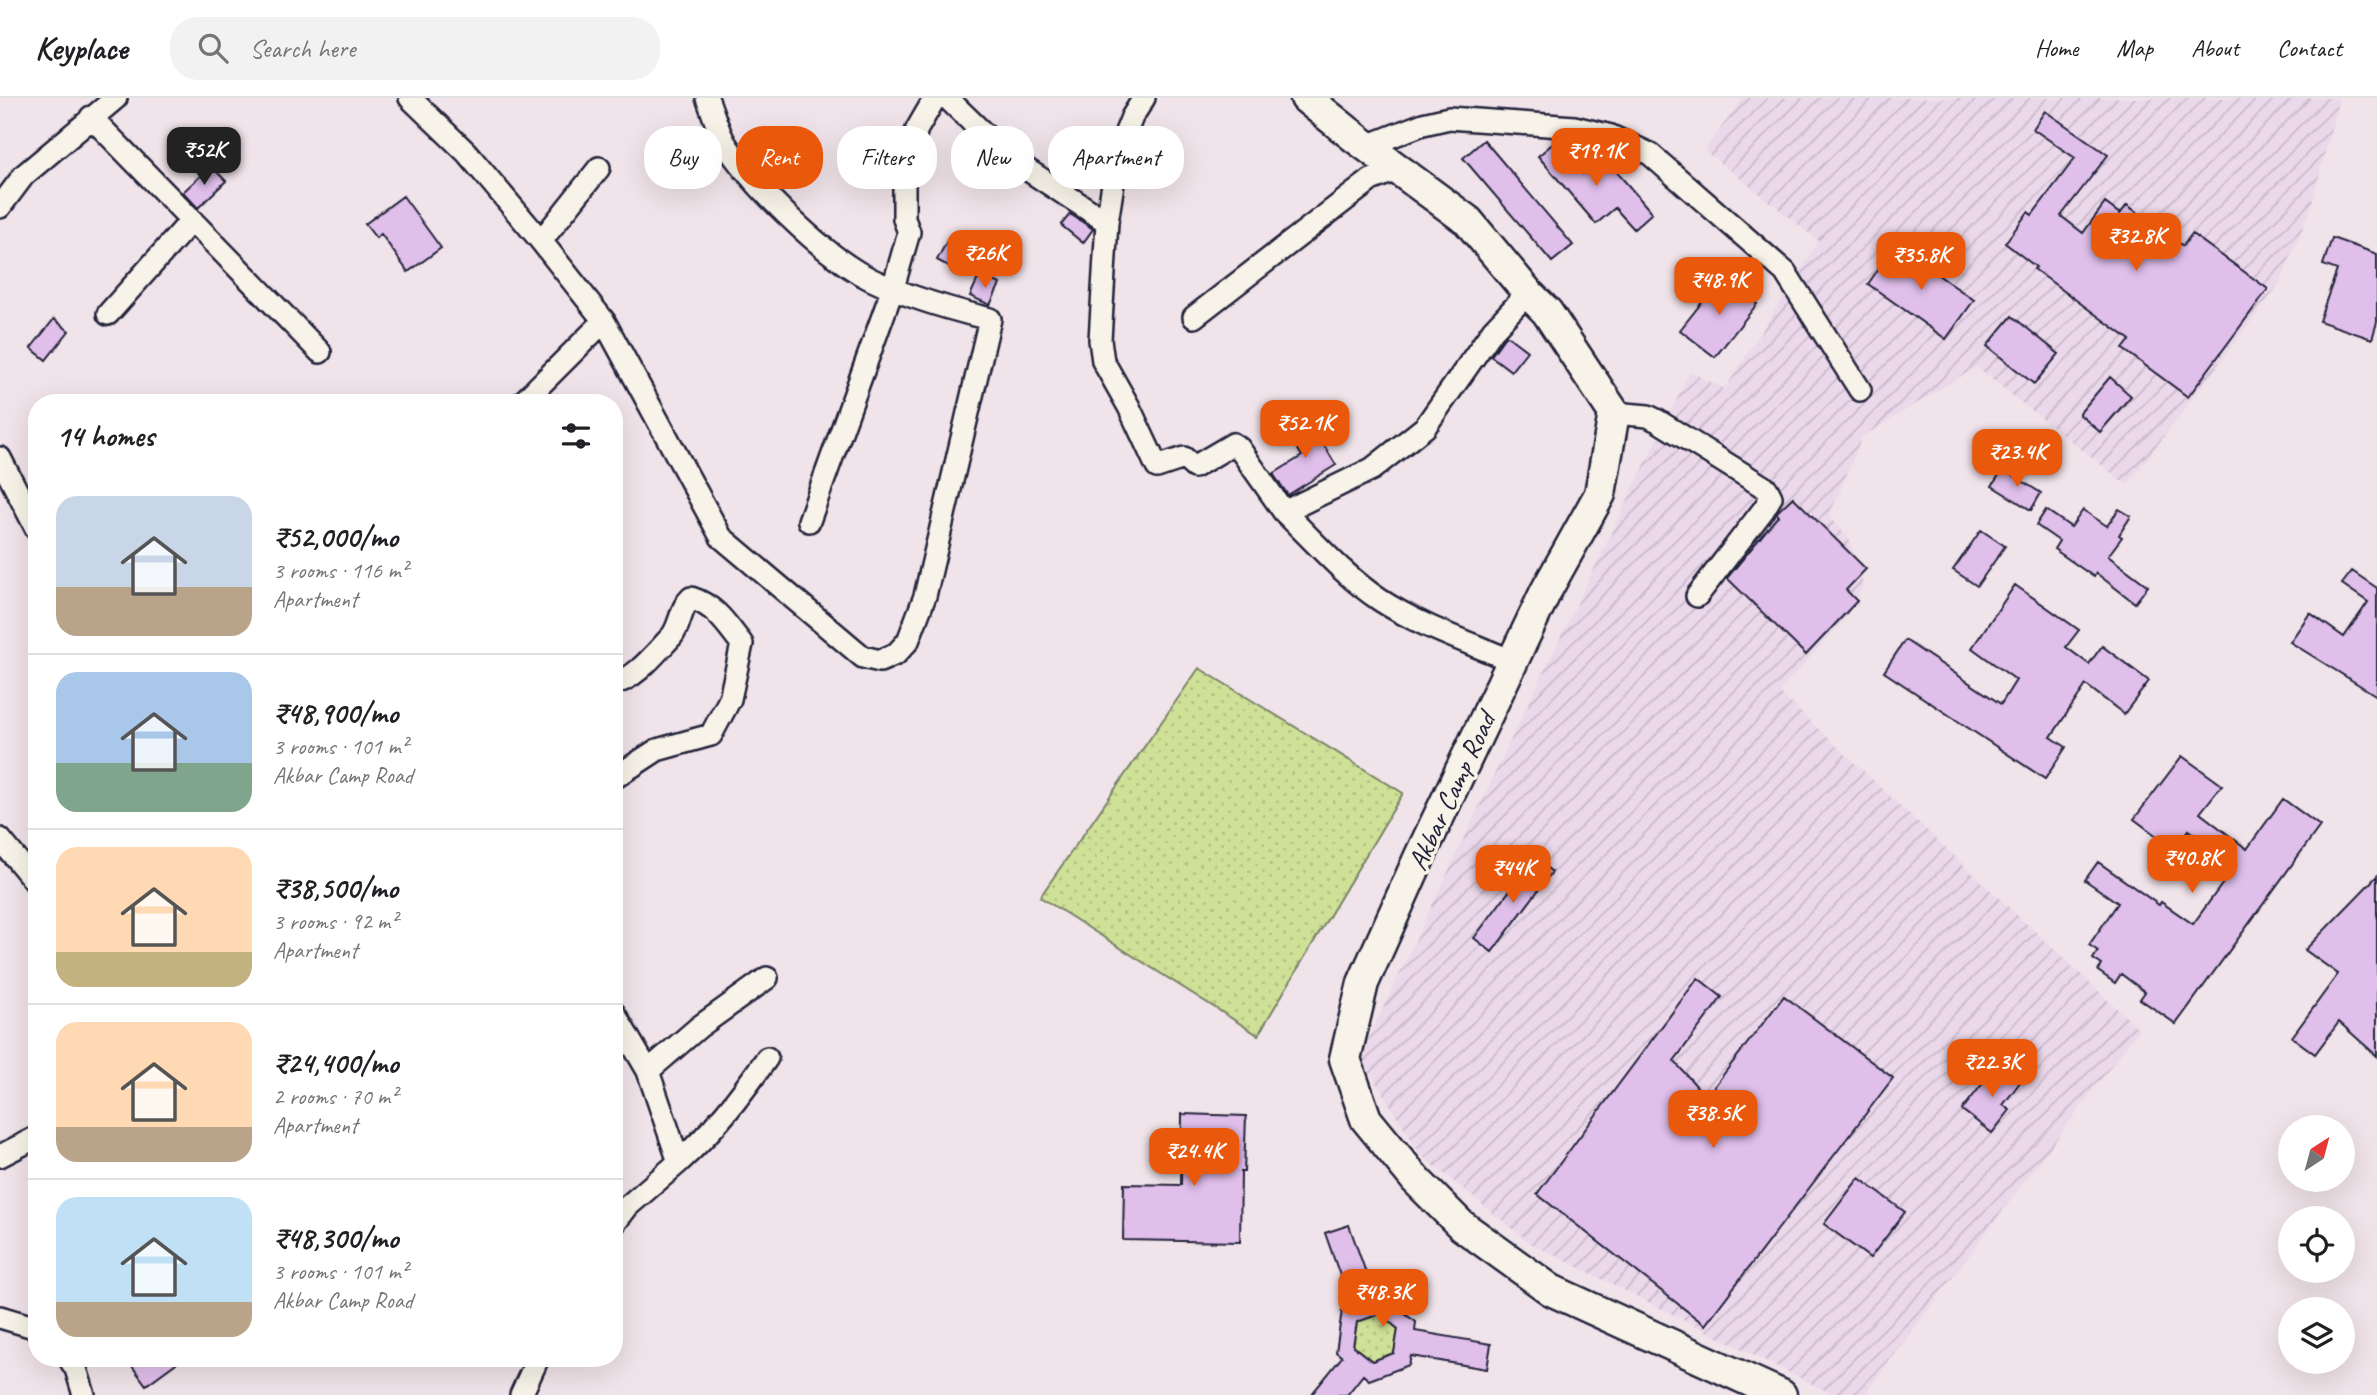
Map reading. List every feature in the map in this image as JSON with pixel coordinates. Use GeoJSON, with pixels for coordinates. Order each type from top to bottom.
{"type":"FeatureCollection","features":[{"type":"Feature","properties":{"kind":"street"},"geometry":{"type":"LineString","coordinates":[[0,207],[24,175],[116,98]]}},
{"type":"Feature","properties":{"kind":"street"},"geometry":{"type":"LineString","coordinates":[[410,98],[467,153],[604,321],[721,537],[845,644],[863,657],[880,661],[896,654],[908,641],[925,596],[990,319],[951,310],[860,273],[810,237],[754,179],[724,142],[707,98]]}},
{"type":"Feature","properties":{"kind":"street"},"geometry":{"type":"LineString","coordinates":[[809,521],[894,288],[909,232],[904,219],[904,174],[917,129],[935,98]]}},
{"type":"Feature","properties":{"kind":"street"},"geometry":{"type":"LineString","coordinates":[[947,98],[1008,157],[1107,222]]}},
{"type":"Feature","properties":{"kind":"street"},"geometry":{"type":"LineString","coordinates":[[1144,98],[1132,117],[1118,152],[1107,222],[1100,340],[1103,361],[1129,407],[1157,467],[1184,457],[1194,467],[1233,444],[1284,512],[1378,599],[1403,613],[1512,661]]}},
{"type":"Feature","properties":{"kind":"street"},"geometry":{"type":"LineString","coordinates":[[1306,98],[1468,221],[1547,312],[1614,413],[1648,416],[1767,489],[1771,498],[1764,509],[1698,596]]}},
{"type":"Feature","properties":{"kind":"street"},"geometry":{"type":"LineString","coordinates":[[91,117],[320,352]]}},
{"type":"Feature","properties":{"kind":"street"},"geometry":{"type":"LineString","coordinates":[[1367,146],[1423,124],[1449,118],[1574,127],[1611,136],[1650,153],[1785,272],[1860,390]]}},
{"type":"Feature","properties":{"kind":"street"},"geometry":{"type":"LineString","coordinates":[[541,241],[599,168]]}},
{"type":"Feature","properties":{"kind":"street"},"geometry":{"type":"LineString","coordinates":[[1194,317],[1371,180],[1399,169]]}},
{"type":"Feature","properties":{"kind":"street"},"geometry":{"type":"LineString","coordinates":[[108,314],[191,221]]}},
{"type":"Feature","properties":{"kind":"street"},"geometry":{"type":"LineString","coordinates":[[1284,512],[1371,469],[1425,427],[1493,330],[1528,293]]}},
{"type":"Feature","properties":{"kind":"street"},"geometry":{"type":"LineString","coordinates":[[531,394],[604,321]]}},
{"type":"Feature","properties":{"kind":"street","name":"Akbar Camp Road"},"geometry":{"type":"LineString","coordinates":[[1614,413],[1600,494],[1546,592],[1425,844],[1363,984],[1345,1059],[1366,1119],[1416,1180],[1461,1226],[1551,1290],[1781,1395]]}},
{"type":"Feature","properties":{"kind":"street"},"geometry":{"type":"LineString","coordinates":[[0,458],[28,512]]}},
{"type":"Feature","properties":{"kind":"street"},"geometry":{"type":"LineString","coordinates":[[623,681],[672,636],[677,629],[684,604],[691,598],[703,602],[718,613],[742,644],[730,699],[711,735],[657,750],[623,772]]}},
{"type":"Feature","properties":{"kind":"street"},"geometry":{"type":"LineString","coordinates":[[0,839],[28,873]]}},
{"type":"Feature","properties":{"kind":"street"},"geometry":{"type":"LineString","coordinates":[[648,1071],[699,1027],[767,978]]}},
{"type":"Feature","properties":{"kind":"street"},"geometry":{"type":"LineString","coordinates":[[623,1028],[648,1071],[678,1162]]}},
{"type":"Feature","properties":{"kind":"street"},"geometry":{"type":"LineString","coordinates":[[623,1212],[707,1136],[730,1111],[767,1058]]}},
{"type":"Feature","properties":{"kind":"street"},"geometry":{"type":"LineString","coordinates":[[0,1157],[28,1142]]}},
{"type":"Feature","properties":{"kind":"street"},"geometry":{"type":"LineString","coordinates":[[0,1317],[28,1325]]}},
{"type":"Feature","properties":{"kind":"street"},"geometry":{"type":"LineString","coordinates":[[75,1367],[84,1395]]}},
{"type":"Feature","properties":{"kind":"street"},"geometry":{"type":"LineString","coordinates":[[521,1395],[534,1367]]}},
{"type":"Feature","properties":{"kind":"shaded area"},"geometry":{"type":"Polygon","coordinates":[[[1744,98],[2339,98],[2311,207],[2280,283],[2127,485],[1976,367],[1862,437],[1829,517],[1849,539],[1863,585],[1846,617],[1779,692],[2139,1029],[1864,1395],[1834,1395],[1530,1243],[1421,1155],[1360,1057],[1690,372],[1725,389],[1819,241],[1704,150],[1744,98]]]}},
{"type":"Feature","properties":{"kind":"green space"},"geometry":{"type":"Polygon","coordinates":[[[1199,668],[1403,793],[1258,1035],[1040,897],[1199,668]]]}},
{"type":"Feature","properties":{"kind":"green space"},"geometry":{"type":"Polygon","coordinates":[[[1380,1314],[1398,1329],[1394,1353],[1372,1361],[1353,1346],[1357,1322],[1380,1314]]]}},
{"type":"Feature","properties":{"kind":"building"},"geometry":{"type":"Polygon","coordinates":[[[2045,111],[2108,155],[2061,216],[2083,233],[2105,203],[2120,214],[2127,205],[2183,246],[2192,234],[2268,289],[2188,397],[2123,349],[2130,340],[2034,269],[2036,267],[2005,243],[2028,212],[2032,215],[2075,158],[2033,129],[2045,111]]]}},
{"type":"Feature","properties":{"kind":"building"},"geometry":{"type":"Polygon","coordinates":[[[1484,140],[1573,245],[1552,262],[1463,158],[1484,140]]]}},
{"type":"Feature","properties":{"kind":"building"},"geometry":{"type":"Polygon","coordinates":[[[1556,141],[1583,174],[1604,157],[1652,213],[1634,229],[1615,208],[1596,224],[1538,156],[1556,141]]]}},
{"type":"Feature","properties":{"kind":"building"},"geometry":{"type":"Polygon","coordinates":[[[211,166],[226,181],[198,208],[183,192],[211,166]]]}},
{"type":"Feature","properties":{"kind":"building"},"geometry":{"type":"Polygon","coordinates":[[[403,196],[441,248],[408,272],[381,234],[376,238],[365,224],[403,196]]]}},
{"type":"Feature","properties":{"kind":"building"},"geometry":{"type":"Polygon","coordinates":[[[1070,214],[1093,229],[1083,243],[1061,225],[1070,214]]]}},
{"type":"Feature","properties":{"kind":"building"},"geometry":{"type":"Polygon","coordinates":[[[949,237],[975,251],[963,274],[937,260],[949,237]]]}},
{"type":"Feature","properties":{"kind":"building"},"geometry":{"type":"Polygon","coordinates":[[[2332,238],[2377,254],[2377,322],[2372,339],[2319,321],[2337,270],[2323,265],[2332,238]]]}},
{"type":"Feature","properties":{"kind":"building"},"geometry":{"type":"Polygon","coordinates":[[[1895,245],[1974,300],[1946,339],[1868,284],[1895,245]]]}},
{"type":"Feature","properties":{"kind":"building"},"geometry":{"type":"Polygon","coordinates":[[[980,274],[1000,284],[990,305],[970,296],[980,274]]]}},
{"type":"Feature","properties":{"kind":"building"},"geometry":{"type":"Polygon","coordinates":[[[1722,277],[1757,304],[1715,357],[1680,330],[1722,277]]]}},
{"type":"Feature","properties":{"kind":"building"},"geometry":{"type":"Polygon","coordinates":[[[2012,316],[2059,354],[2034,384],[1987,346],[2012,316]]]}},
{"type":"Feature","properties":{"kind":"building"},"geometry":{"type":"Polygon","coordinates":[[[54,319],[69,331],[46,360],[31,348],[54,319]]]}},
{"type":"Feature","properties":{"kind":"building"},"geometry":{"type":"Polygon","coordinates":[[[1506,335],[1527,351],[1511,371],[1491,356],[1506,335]]]}},
{"type":"Feature","properties":{"kind":"building"},"geometry":{"type":"Polygon","coordinates":[[[2110,377],[2131,396],[2100,432],[2079,414],[2110,377]]]}},
{"type":"Feature","properties":{"kind":"building"},"geometry":{"type":"Polygon","coordinates":[[[1302,422],[1307,429],[1312,426],[1336,465],[1288,495],[1273,474],[1302,456],[1287,432],[1302,422]]]}},
{"type":"Feature","properties":{"kind":"building"},"geometry":{"type":"Polygon","coordinates":[[[2003,469],[2041,493],[2031,510],[1992,486],[2003,469]]]}},
{"type":"Feature","properties":{"kind":"building"},"geometry":{"type":"Polygon","coordinates":[[[1793,497],[1866,569],[1846,590],[1857,601],[1806,655],[1727,578],[1778,516],[1777,512],[1793,497]]]}},
{"type":"Feature","properties":{"kind":"building"},"geometry":{"type":"Polygon","coordinates":[[[2119,509],[2131,516],[2119,535],[2122,537],[2108,556],[2148,586],[2135,603],[2096,573],[2094,577],[2054,549],[2059,541],[2036,525],[2046,510],[2071,527],[2083,510],[2107,526],[2119,509]]]}},
{"type":"Feature","properties":{"kind":"building"},"geometry":{"type":"Polygon","coordinates":[[[1981,530],[2005,546],[1977,586],[1953,570],[1981,530]]]}},
{"type":"Feature","properties":{"kind":"building"},"geometry":{"type":"Polygon","coordinates":[[[2352,571],[2377,588],[2377,696],[2290,642],[2310,613],[2344,637],[2368,602],[2342,584],[2352,571]]]}},
{"type":"Feature","properties":{"kind":"building"},"geometry":{"type":"Polygon","coordinates":[[[2015,585],[2079,630],[2066,647],[2089,664],[2102,646],[2149,681],[2124,714],[2086,685],[2051,737],[2066,747],[2045,779],[1884,672],[1905,640],[2001,704],[2016,680],[1972,648],[2015,585]]]}},
{"type":"Feature","properties":{"kind":"building"},"geometry":{"type":"Polygon","coordinates":[[[2182,756],[2222,785],[2200,813],[2247,849],[2283,799],[2320,826],[2176,1024],[2140,999],[2145,992],[2121,974],[2115,983],[2098,971],[2102,965],[2093,959],[2098,951],[2089,945],[2118,903],[2085,880],[2098,862],[2159,905],[2161,902],[2193,924],[2236,865],[2189,830],[2174,849],[2134,819],[2182,756]]]}},
{"type":"Feature","properties":{"kind":"building"},"geometry":{"type":"Polygon","coordinates":[[[1534,858],[1552,872],[1492,952],[1474,938],[1534,858]]]}},
{"type":"Feature","properties":{"kind":"building"},"geometry":{"type":"Polygon","coordinates":[[[2377,876],[2377,1056],[2339,1022],[2315,1054],[2292,1037],[2338,974],[2305,950],[2377,876]]]}},
{"type":"Feature","properties":{"kind":"building"},"geometry":{"type":"Polygon","coordinates":[[[1698,978],[1722,997],[1674,1061],[1706,1097],[1784,996],[1893,1078],[1705,1325],[1537,1194],[1698,978]]]}},
{"type":"Feature","properties":{"kind":"building"},"geometry":{"type":"Polygon","coordinates":[[[1998,1064],[2021,1081],[2003,1105],[2010,1110],[1992,1133],[1962,1110],[1998,1064]]]}},
{"type":"Feature","properties":{"kind":"building"},"geometry":{"type":"Polygon","coordinates":[[[1182,1114],[1246,1116],[1244,1172],[1241,1172],[1240,1242],[1123,1240],[1124,1184],[1181,1185],[1182,1114]]]}},
{"type":"Feature","properties":{"kind":"building"},"geometry":{"type":"Polygon","coordinates":[[[1859,1178],[1905,1212],[1870,1258],[1824,1224],[1859,1178]]]}},
{"type":"Feature","properties":{"kind":"building"},"geometry":{"type":"Polygon","coordinates":[[[1349,1225],[1375,1298],[1383,1295],[1395,1305],[1414,1281],[1425,1290],[1405,1314],[1416,1322],[1415,1331],[1491,1344],[1487,1369],[1411,1356],[1409,1365],[1369,1380],[1363,1375],[1347,1395],[1311,1395],[1342,1357],[1336,1352],[1342,1310],[1351,1307],[1325,1233],[1349,1225]],[[1380,1314],[1357,1322],[1353,1346],[1372,1361],[1394,1353],[1398,1329],[1380,1314]]]}},
{"type":"Feature","properties":{"kind":"building"},"geometry":{"type":"Polygon","coordinates":[[[133,1367],[171,1367],[146,1385],[133,1367]]]}}]}
